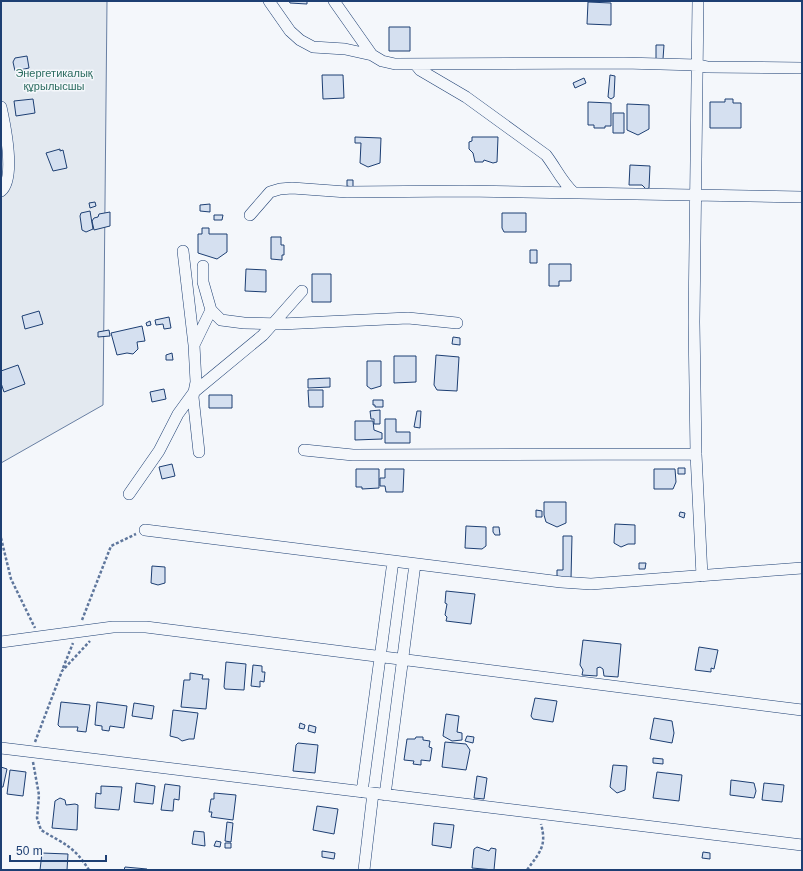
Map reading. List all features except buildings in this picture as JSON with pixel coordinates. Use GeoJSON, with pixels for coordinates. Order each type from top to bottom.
{"type":"FeatureCollection","features":[{"type":"Feature","properties":{"kind":"street"},"geometry":{"type":"LineString","coordinates":[[269,1],[290,31],[300,40],[313,47],[345,49],[372,55],[382,61],[416,65],[562,63],[802,68]]}},
{"type":"Feature","properties":{"kind":"street"},"geometry":{"type":"LineString","coordinates":[[334,1],[372,55]]}},
{"type":"Feature","properties":{"kind":"street"},"geometry":{"type":"LineString","coordinates":[[698,1],[696,65],[694,322],[696,454],[702,576]]}},
{"type":"Feature","properties":{"kind":"street"},"geometry":{"type":"LineString","coordinates":[[416,65],[420,70],[466,97],[546,155],[556,168],[565,184],[574,194]]}},
{"type":"Feature","properties":{"kind":"street"},"geometry":{"type":"LineString","coordinates":[[1,107],[6,135],[9,169],[8,182],[1,191]]}},
{"type":"Feature","properties":{"kind":"street"},"geometry":{"type":"LineString","coordinates":[[250,215],[270,192],[280,189],[347,192],[465,191],[802,197]]}},
{"type":"Feature","properties":{"kind":"street"},"geometry":{"type":"LineString","coordinates":[[183,251],[194,345],[196,382],[194,392],[199,452]]}},
{"type":"Feature","properties":{"kind":"street"},"geometry":{"type":"LineString","coordinates":[[203,266],[203,282],[211,310],[221,320],[244,323],[274,324],[408,318],[457,323]]}},
{"type":"Feature","properties":{"kind":"street"},"geometry":{"type":"LineString","coordinates":[[129,494],[158,451],[178,414],[194,392],[274,324],[302,291]]}},
{"type":"Feature","properties":{"kind":"street"},"geometry":{"type":"LineString","coordinates":[[194,345],[211,310]]}},
{"type":"Feature","properties":{"kind":"street"},"geometry":{"type":"LineString","coordinates":[[304,450],[353,454],[696,454]]}},
{"type":"Feature","properties":{"kind":"street"},"geometry":{"type":"LineString","coordinates":[[145,530],[561,582],[591,584],[802,568]]}},
{"type":"Feature","properties":{"kind":"street"},"geometry":{"type":"LineString","coordinates":[[364,870],[368,792],[380,657],[393,561]]}},
{"type":"Feature","properties":{"kind":"street"},"geometry":{"type":"LineString","coordinates":[[385,795],[415,564]]}},
{"type":"Feature","properties":{"kind":"street"},"geometry":{"type":"LineString","coordinates":[[1,642],[102,629],[146,627],[802,710]]}},
{"type":"Feature","properties":{"kind":"street"},"geometry":{"type":"LineString","coordinates":[[1,748],[802,845]]}},
{"type":"Feature","properties":{"kind":"path"},"geometry":{"type":"LineString","coordinates":[[89,870],[82,859],[70,846],[41,830],[37,818],[39,795],[31,752],[111,546],[145,530]]}},
{"type":"Feature","properties":{"kind":"path"},"geometry":{"type":"LineString","coordinates":[[1,538],[11,579],[39,637]]}},
{"type":"Feature","properties":{"kind":"path"},"geometry":{"type":"LineString","coordinates":[[62,671],[102,629]]}},
{"type":"Feature","properties":{"kind":"path"},"geometry":{"type":"LineString","coordinates":[[527,870],[542,850],[544,837],[538,813]]}},
{"type":"Feature","properties":{"kind":"green space","name":"Энергетикалық құрылысшы"},"geometry":{"type":"Polygon","coordinates":[[[1,1],[107,1],[103,405],[1,463],[1,1]]]}}]}
